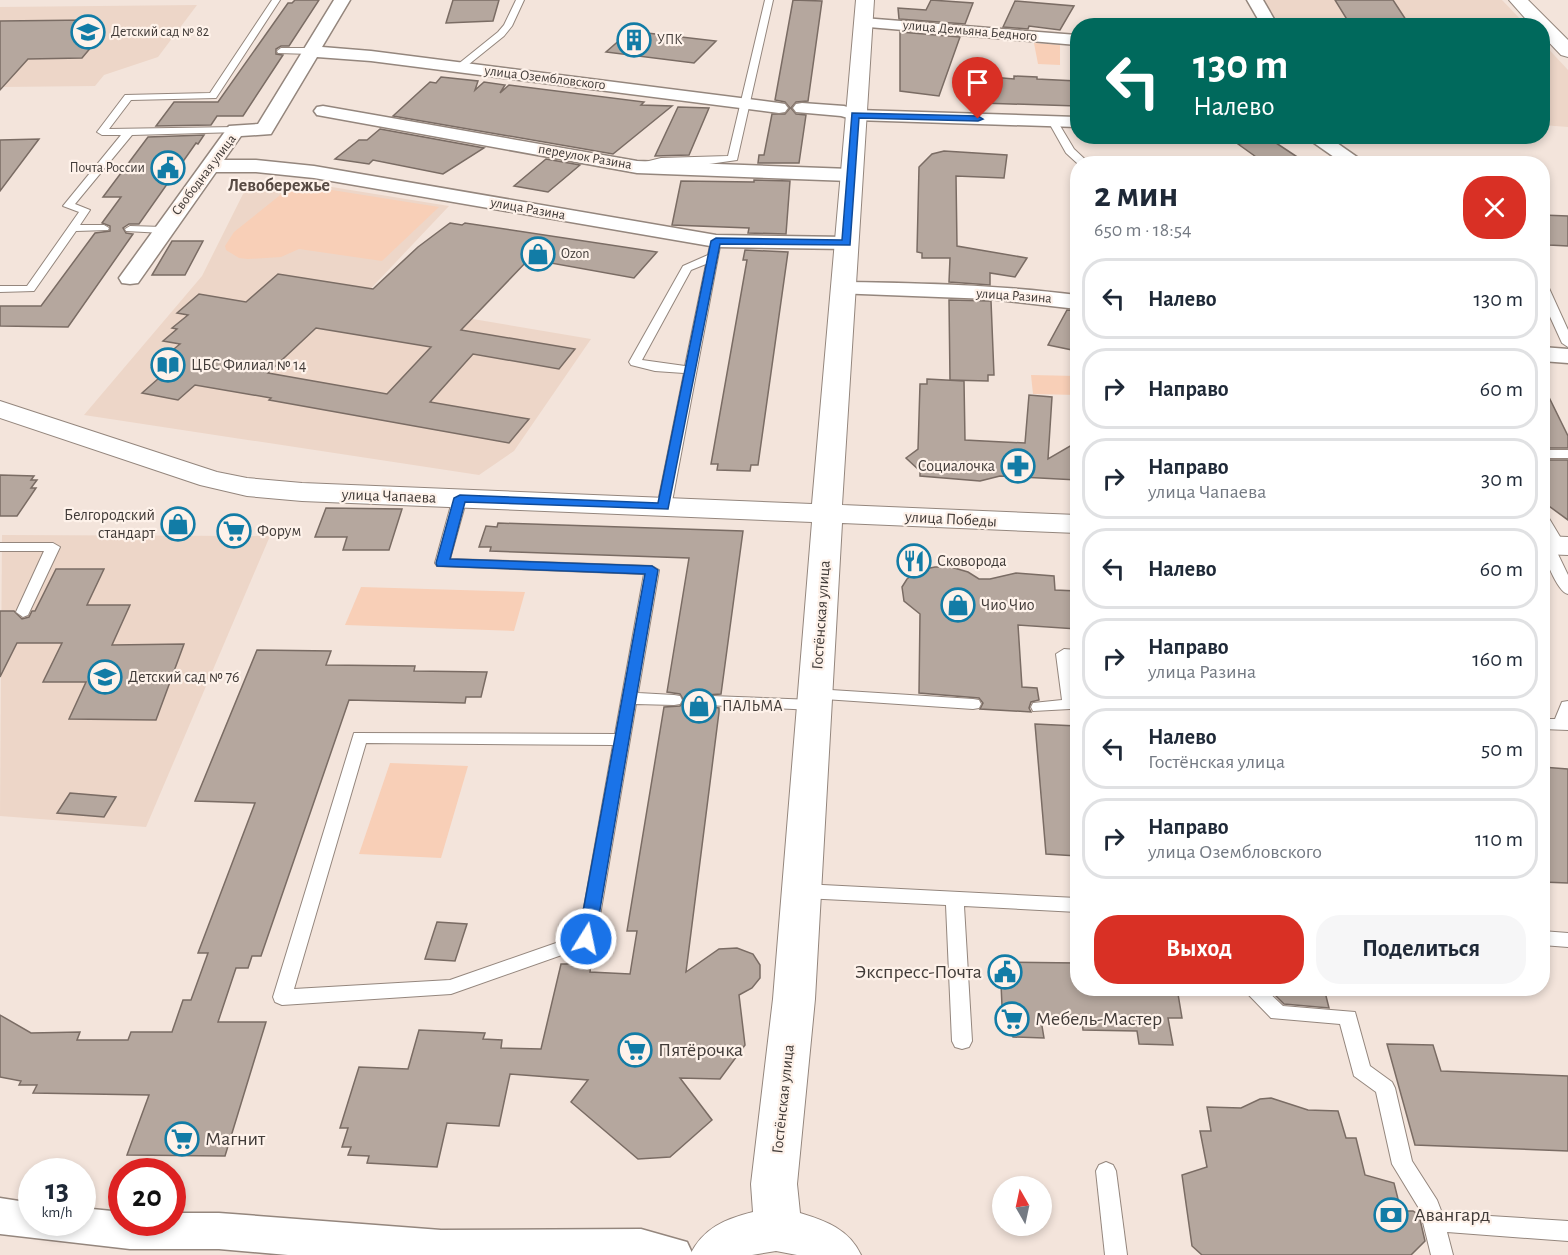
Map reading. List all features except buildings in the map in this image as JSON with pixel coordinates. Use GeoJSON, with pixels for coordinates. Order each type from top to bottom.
{"type":"FeatureCollection","features":[{"type":"Feature","properties":{"kind":"street","name":"Свободная улица"},"geometry":{"type":"LineString","coordinates":[[130,278],[236,130],[264,130],[342,0]]}},
{"type":"Feature","properties":{"kind":"street"},"geometry":{"type":"LineString","coordinates":[[1255,0],[1265,18]]}},
{"type":"Feature","properties":{"kind":"street"},"geometry":{"type":"LineString","coordinates":[[1518,0],[1536,18]]}},
{"type":"Feature","properties":{"kind":"street","name":"улица Демьяна Бедного"},"geometry":{"type":"LineString","coordinates":[[864,11],[1070,39]]}},
{"type":"Feature","properties":{"kind":"street","name":"Гостёнская улица"},"geometry":{"type":"LineString","coordinates":[[778,1230],[774,1184],[794,999],[850,175],[864,11]]}},
{"type":"Feature","properties":{"kind":"street"},"geometry":{"type":"LineString","coordinates":[[1550,33],[1568,51]]}},
{"type":"Feature","properties":{"kind":"street","name":"улица Озембловского"},"geometry":{"type":"LineString","coordinates":[[311,51],[332,51],[779,108]]}},
{"type":"Feature","properties":{"kind":"street"},"geometry":{"type":"LineString","coordinates":[[802,108],[844,111],[855,115],[1070,122]]}},
{"type":"Feature","properties":{"kind":"street","name":"переулок Разина"},"geometry":{"type":"LineString","coordinates":[[322,111],[637,167],[850,175]]}},
{"type":"Feature","properties":{"kind":"street"},"geometry":{"type":"LineString","coordinates":[[1326,144],[1345,156]]}},
{"type":"Feature","properties":{"kind":"street","name":"улица Разина"},"geometry":{"type":"LineString","coordinates":[[210,166],[256,166],[314,172],[714,249],[847,243]]}},
{"type":"Feature","properties":{"kind":"street","name":"улица Разина"},"geometry":{"type":"LineString","coordinates":[[843,288],[925,289],[1070,301]]}},
{"type":"Feature","properties":{"kind":"street"},"geometry":{"type":"LineString","coordinates":[[1550,355],[1568,356]]}},
{"type":"Feature","properties":{"kind":"street","name":"улица Чапаева"},"geometry":{"type":"LineString","coordinates":[[0,409],[210,479],[247,487],[302,492],[826,514]]}},
{"type":"Feature","properties":{"kind":"street","name":"улица Победы"},"geometry":{"type":"LineString","coordinates":[[826,514],[1070,524]]}},
{"type":"Feature","properties":{"kind":"street"},"geometry":{"type":"LineString","coordinates":[[0,1216],[18,1219]]}},
{"type":"Feature","properties":{"kind":"street"},"geometry":{"type":"LineString","coordinates":[[96,1228],[130,1231],[219,1231],[441,1249],[583,1252],[641,1248],[672,1255]]}},
{"type":"Feature","properties":{"kind":"street"},"geometry":{"type":"LineString","coordinates":[[714,1255],[738,1238],[757,1231],[778,1230],[802,1233],[824,1244],[837,1255]]}},
{"type":"Feature","properties":{"kind":"lane"},"geometry":{"type":"LineString","coordinates":[[236,130],[102,132],[128,97],[213,96],[247,50],[276,0]]}},
{"type":"Feature","properties":{"kind":"lane"},"geometry":{"type":"LineString","coordinates":[[460,67],[501,34],[508,26],[520,0]]}},
{"type":"Feature","properties":{"kind":"lane"},"geometry":{"type":"LineString","coordinates":[[637,167],[650,162],[668,160],[719,162],[733,158],[769,0]]}},
{"type":"Feature","properties":{"kind":"lane"},"geometry":{"type":"LineString","coordinates":[[281,51],[311,51]]}},
{"type":"Feature","properties":{"kind":"lane"},"geometry":{"type":"LineString","coordinates":[[1053,121],[1070,151],[1076,156]]}},
{"type":"Feature","properties":{"kind":"lane"},"geometry":{"type":"LineString","coordinates":[[0,290],[30,289],[85,210],[68,206],[129,132]]}},
{"type":"Feature","properties":{"kind":"lane"},"geometry":{"type":"LineString","coordinates":[[73,228],[104,228]]}},
{"type":"Feature","properties":{"kind":"lane"},"geometry":{"type":"LineString","coordinates":[[130,229],[163,230]]}},
{"type":"Feature","properties":{"kind":"lane"},"geometry":{"type":"LineString","coordinates":[[691,370],[655,368],[635,362],[687,268],[714,249]]}},
{"type":"Feature","properties":{"kind":"lane"},"geometry":{"type":"LineString","coordinates":[[664,507],[714,249]]}},
{"type":"Feature","properties":{"kind":"lane"},"geometry":{"type":"LineString","coordinates":[[1550,303],[1568,342]]}},
{"type":"Feature","properties":{"kind":"lane"},"geometry":{"type":"LineString","coordinates":[[1550,454],[1568,454]]}},
{"type":"Feature","properties":{"kind":"lane"},"geometry":{"type":"LineString","coordinates":[[460,498],[442,563],[652,570],[622,740],[586,939],[451,987],[282,997],[360,737],[622,740]]}},
{"type":"Feature","properties":{"kind":"lane"},"geometry":{"type":"LineString","coordinates":[[1551,540],[1568,590]]}},
{"type":"Feature","properties":{"kind":"lane"},"geometry":{"type":"LineString","coordinates":[[0,547],[53,547],[23,612]]}},
{"type":"Feature","properties":{"kind":"lane"},"geometry":{"type":"LineString","coordinates":[[1039,706],[1070,704],[1064,654],[1070,654]]}},
{"type":"Feature","properties":{"kind":"lane"},"geometry":{"type":"LineString","coordinates":[[629,698],[674,700]]}},
{"type":"Feature","properties":{"kind":"lane"},"geometry":{"type":"LineString","coordinates":[[712,701],[815,699],[973,704]]}},
{"type":"Feature","properties":{"kind":"lane"},"geometry":{"type":"LineString","coordinates":[[1550,724],[1565,725],[1568,706]]}},
{"type":"Feature","properties":{"kind":"lane"},"geometry":{"type":"LineString","coordinates":[[800,891],[1070,905]]}},
{"type":"Feature","properties":{"kind":"lane"},"geometry":{"type":"LineString","coordinates":[[955,899],[962,1041]]}},
{"type":"Feature","properties":{"kind":"lane"},"geometry":{"type":"LineString","coordinates":[[1550,939],[1568,940]]}},
{"type":"Feature","properties":{"kind":"lane"},"geometry":{"type":"LineString","coordinates":[[1260,996],[1278,1013],[1347,1017],[1361,1070],[1385,1088],[1402,1164],[1430,1207],[1442,1255]]}},
{"type":"Feature","properties":{"kind":"lane"},"geometry":{"type":"LineString","coordinates":[[1106,1171],[1116,1255]]}},
{"type":"Feature","properties":{"kind":"lane"},"geometry":{"type":"LineString","coordinates":[[1435,1222],[1568,1231]]}},
{"type":"Feature","properties":{"kind":"shaded area"},"geometry":{"type":"Polygon","coordinates":[[[1264,0],[1502,0],[1519,18],[1274,18],[1264,0]]]}},
{"type":"Feature","properties":{"kind":"shaded area","name":"Детский сад № 82"},"geometry":{"type":"Polygon","coordinates":[[[197,5],[158,57],[104,75],[95,86],[2,87],[0,82],[0,7],[197,5]]]}},
{"type":"Feature","properties":{"kind":"shaded area"},"geometry":{"type":"Polygon","coordinates":[[[1034,43],[1060,45],[1060,65],[1038,64],[1034,43]]]}},
{"type":"Feature","properties":{"kind":"shaded area"},"geometry":{"type":"Polygon","coordinates":[[[1550,51],[1568,70],[1568,127],[1550,126],[1550,51]]]}},
{"type":"Feature","properties":{"kind":"shaded area"},"geometry":{"type":"Polygon","coordinates":[[[295,181],[449,206],[360,300],[591,339],[514,451],[479,475],[84,415],[202,276],[249,182],[295,181]]]}},
{"type":"Feature","properties":{"kind":"shaded area"},"geometry":{"type":"Polygon","coordinates":[[[294,184],[439,207],[382,261],[299,249],[281,257],[248,259],[239,258],[226,250],[225,246],[234,232],[294,184]]]}},
{"type":"Feature","properties":{"kind":"shaded area"},"geometry":{"type":"Polygon","coordinates":[[[1031,375],[1070,376],[1070,395],[1033,394],[1031,375]]]}},
{"type":"Feature","properties":{"kind":"shaded area","name":"Детский сад № 76"},"geometry":{"type":"Polygon","coordinates":[[[2,535],[270,536],[146,827],[0,816],[2,535]]]}},
{"type":"Feature","properties":{"kind":"shaded area"},"geometry":{"type":"Polygon","coordinates":[[[361,587],[525,592],[514,631],[345,625],[361,587]]]}},
{"type":"Feature","properties":{"kind":"shaded area"},"geometry":{"type":"Polygon","coordinates":[[[390,763],[468,766],[441,858],[359,854],[390,763]]]}},
{"type":"Feature","properties":{"kind":"place","name":"Детский сад № 82"},"geometry":{"type":"Point","coordinates":[88,32]}},
{"type":"Feature","properties":{"kind":"place","name":"УПК"},"geometry":{"type":"Point","coordinates":[634,40]}},
{"type":"Feature","properties":{"kind":"place","name":"Почта России"},"geometry":{"type":"Point","coordinates":[168,168]}},
{"type":"Feature","properties":{"kind":"place","name":"Ozon"},"geometry":{"type":"Point","coordinates":[538,254]}},
{"type":"Feature","properties":{"kind":"place","name":"ЦБС Филиал № 14"},"geometry":{"type":"Point","coordinates":[168,365]}},
{"type":"Feature","properties":{"kind":"place","name":"Социалочка"},"geometry":{"type":"Point","coordinates":[1018,466]}},
{"type":"Feature","properties":{"kind":"place","name":"Белгородский стандарт"},"geometry":{"type":"Point","coordinates":[178,524]}},
{"type":"Feature","properties":{"kind":"place","name":"Форум"},"geometry":{"type":"Point","coordinates":[234,531]}},
{"type":"Feature","properties":{"kind":"place","name":"Сковорода"},"geometry":{"type":"Point","coordinates":[914,561]}},
{"type":"Feature","properties":{"kind":"place","name":"Чио Чио"},"geometry":{"type":"Point","coordinates":[958,605]}},
{"type":"Feature","properties":{"kind":"place","name":"Детский сад № 76"},"geometry":{"type":"Point","coordinates":[105,677]}},
{"type":"Feature","properties":{"kind":"place","name":"ПАЛЬМА"},"geometry":{"type":"Point","coordinates":[699,706]}},
{"type":"Feature","properties":{"kind":"place","name":"Экспресс-Почта"},"geometry":{"type":"Point","coordinates":[1005,972]}},
{"type":"Feature","properties":{"kind":"place","name":"Мебель-Мастер"},"geometry":{"type":"Point","coordinates":[1012,1019]}},
{"type":"Feature","properties":{"kind":"place","name":"Пятёрочка"},"geometry":{"type":"Point","coordinates":[635,1050]}},
{"type":"Feature","properties":{"kind":"place","name":"Магнит"},"geometry":{"type":"Point","coordinates":[182,1139]}},
{"type":"Feature","properties":{"kind":"place","name":"Авангард"},"geometry":{"type":"Point","coordinates":[1391,1215]}},
{"type":"Feature","properties":{"kind":"district","name":"Левобережье"},"geometry":{"type":"Point","coordinates":[279,186]}},
{"type":"Feature","properties":{"kind":"route"},"geometry":{"type":"LineString","coordinates":[[586,939],[652,570],[442,563],[460,498],[664,507],[716,241],[847,243],[855,115],[978,119]]}}]}
